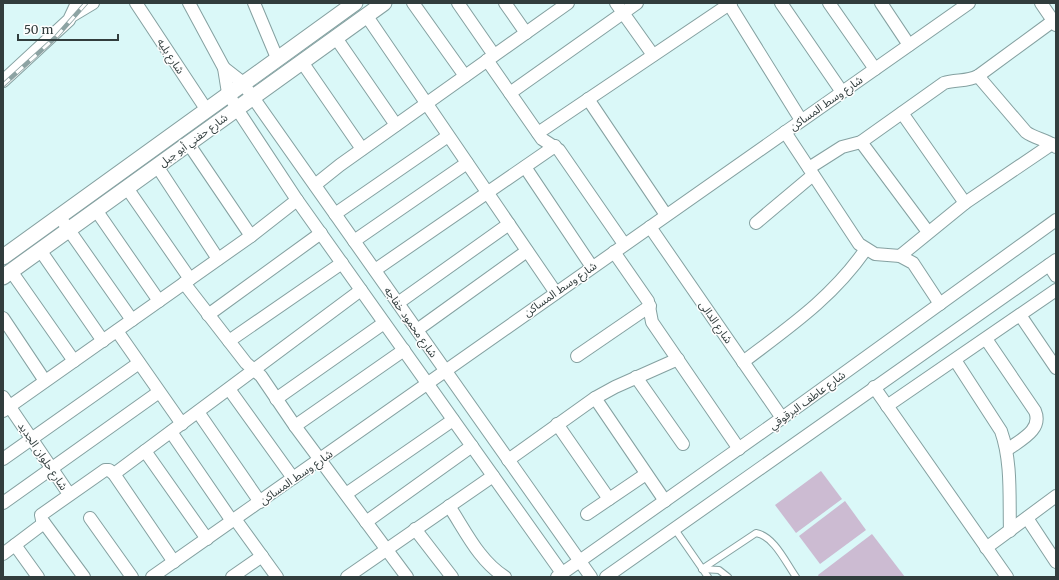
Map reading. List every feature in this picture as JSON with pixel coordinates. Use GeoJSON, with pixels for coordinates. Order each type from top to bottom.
{"type":"FeatureCollection","features":[{"type":"Feature","properties":{"kind":"street"},"geometry":{"type":"LineString","coordinates":[[3,81],[74,7],[93,3]]}},
{"type":"Feature","properties":{"kind":"street","name":"شارع بليه"},"geometry":{"type":"LineString","coordinates":[[136,3],[206,109]]}},
{"type":"Feature","properties":{"kind":"street"},"geometry":{"type":"LineString","coordinates":[[189,3],[224,68],[228,93]]}},
{"type":"Feature","properties":{"kind":"street"},"geometry":{"type":"LineString","coordinates":[[254,3],[277,58]]}},
{"type":"Feature","properties":{"kind":"street","name":"شارع حفني أبو جبل"},"geometry":{"type":"LineString","coordinates":[[3,257],[242,82],[355,3]]}},
{"type":"Feature","properties":{"kind":"street","name":"شارع حفني أبو جبل"},"geometry":{"type":"LineString","coordinates":[[7,274],[384,3]]}},
{"type":"Feature","properties":{"kind":"street"},"geometry":{"type":"LineString","coordinates":[[413,3],[465,76]]}},
{"type":"Feature","properties":{"kind":"street"},"geometry":{"type":"LineString","coordinates":[[458,3],[510,93],[546,143],[555,146],[559,150],[624,244]]}},
{"type":"Feature","properties":{"kind":"street"},"geometry":{"type":"LineString","coordinates":[[505,3],[526,33]]}},
{"type":"Feature","properties":{"kind":"street"},"geometry":{"type":"LineString","coordinates":[[510,93],[620,8],[637,3]]}},
{"type":"Feature","properties":{"kind":"street"},"geometry":{"type":"LineString","coordinates":[[538,133],[730,3],[802,120]]}},
{"type":"Feature","properties":{"kind":"street"},"geometry":{"type":"LineString","coordinates":[[781,3],[842,92]]}},
{"type":"Feature","properties":{"kind":"street"},"geometry":{"type":"LineString","coordinates":[[829,3],[875,69]]}},
{"type":"Feature","properties":{"kind":"street"},"geometry":{"type":"LineString","coordinates":[[881,3],[909,45]]}},
{"type":"Feature","properties":{"kind":"street","name":"شارع وسط المساكن"},"geometry":{"type":"LineString","coordinates":[[152,577],[321,460],[445,370],[969,3]]}},
{"type":"Feature","properties":{"kind":"street"},"geometry":{"type":"LineString","coordinates":[[756,223],[811,172],[842,147],[861,142],[944,83],[956,80],[967,81],[978,76],[1055,23],[1041,3]]}},
{"type":"Feature","properties":{"kind":"street"},"geometry":{"type":"LineString","coordinates":[[315,185],[362,149],[526,33],[561,5]]}},
{"type":"Feature","properties":{"kind":"street"},"geometry":{"type":"LineString","coordinates":[[620,8],[653,55]]}},
{"type":"Feature","properties":{"kind":"street"},"geometry":{"type":"LineString","coordinates":[[366,16],[556,293]]}},
{"type":"Feature","properties":{"kind":"street"},"geometry":{"type":"LineString","coordinates":[[336,38],[396,125]]}},
{"type":"Feature","properties":{"kind":"street"},"geometry":{"type":"LineString","coordinates":[[302,62],[362,149]]}},
{"type":"Feature","properties":{"kind":"street","name":"شارع محمود خفاجه"},"geometry":{"type":"LineString","coordinates":[[224,68],[242,82],[591,577]]}},
{"type":"Feature","properties":{"kind":"street"},"geometry":{"type":"LineString","coordinates":[[978,76],[1026,132],[1031,136],[1054,146]]}},
{"type":"Feature","properties":{"kind":"street","name":"شارع محمود خفاجه"},"geometry":{"type":"LineString","coordinates":[[228,93],[297,200],[454,420],[559,575]]}},
{"type":"Feature","properties":{"kind":"street"},"geometry":{"type":"LineString","coordinates":[[588,99],[666,215]]}},
{"type":"Feature","properties":{"kind":"street"},"geometry":{"type":"LineString","coordinates":[[902,113],[965,203]]}},
{"type":"Feature","properties":{"kind":"street"},"geometry":{"type":"LineString","coordinates":[[785,132],[853,236],[866,249],[885,256],[900,256],[912,263],[940,304]]}},
{"type":"Feature","properties":{"kind":"street"},"geometry":{"type":"LineString","coordinates":[[335,214],[448,136]]}},
{"type":"Feature","properties":{"kind":"street"},"geometry":{"type":"LineString","coordinates":[[861,142],[928,232]]}},
{"type":"Feature","properties":{"kind":"street"},"geometry":{"type":"LineString","coordinates":[[188,143],[251,236]]}},
{"type":"Feature","properties":{"kind":"street"},"geometry":{"type":"LineString","coordinates":[[375,270],[555,146]]}},
{"type":"Feature","properties":{"kind":"street"},"geometry":{"type":"LineString","coordinates":[[900,256],[965,203],[1054,146]]}},
{"type":"Feature","properties":{"kind":"street"},"geometry":{"type":"LineString","coordinates":[[354,241],[467,163]]}},
{"type":"Feature","properties":{"kind":"street"},"geometry":{"type":"LineString","coordinates":[[157,166],[218,259]]}},
{"type":"Feature","properties":{"kind":"street"},"geometry":{"type":"LineString","coordinates":[[525,167],[592,267]]}},
{"type":"Feature","properties":{"kind":"street"},"geometry":{"type":"LineString","coordinates":[[127,188],[208,314],[253,370],[261,376],[295,426],[407,577]]}},
{"type":"Feature","properties":{"kind":"street"},"geometry":{"type":"LineString","coordinates":[[5,405],[45,381],[103,341],[251,236],[297,200]]}},
{"type":"Feature","properties":{"kind":"street"},"geometry":{"type":"LineString","coordinates":[[96,210],[159,301]]}},
{"type":"Feature","properties":{"kind":"street"},"geometry":{"type":"LineString","coordinates":[[59,216],[132,320]]}},
{"type":"Feature","properties":{"kind":"street","name":"شارع عاطف البرقوقي"},"geometry":{"type":"LineString","coordinates":[[559,575],[739,449],[1056,220]]}},
{"type":"Feature","properties":{"kind":"street"},"geometry":{"type":"LineString","coordinates":[[398,303],[509,224]]}},
{"type":"Feature","properties":{"kind":"street","name":"شارع الدالى"},"geometry":{"type":"LineString","coordinates":[[650,226],[782,418]]}},
{"type":"Feature","properties":{"kind":"street"},"geometry":{"type":"LineString","coordinates":[[208,314],[321,234]]}},
{"type":"Feature","properties":{"kind":"street"},"geometry":{"type":"LineString","coordinates":[[743,362],[820,303],[853,269],[866,249]]}},
{"type":"Feature","properties":{"kind":"street"},"geometry":{"type":"LineString","coordinates":[[40,250],[103,341]]}},
{"type":"Feature","properties":{"kind":"street"},"geometry":{"type":"LineString","coordinates":[[417,330],[527,251]]}},
{"type":"Feature","properties":{"kind":"street"},"geometry":{"type":"LineString","coordinates":[[614,252],[650,306],[652,322],[739,449]]}},
{"type":"Feature","properties":{"kind":"street"},"geometry":{"type":"LineString","coordinates":[[229,341],[342,262]]}},
{"type":"Feature","properties":{"kind":"street"},"geometry":{"type":"LineString","coordinates":[[606,577],[1052,263],[1056,276]]}},
{"type":"Feature","properties":{"kind":"street"},"geometry":{"type":"LineString","coordinates":[[7,274],[74,361]]}},
{"type":"Feature","properties":{"kind":"street"},"geometry":{"type":"LineString","coordinates":[[114,474],[229,390],[253,370],[361,290]]}},
{"type":"Feature","properties":{"kind":"street"},"geometry":{"type":"LineString","coordinates":[[887,406],[1056,290]]}},
{"type":"Feature","properties":{"kind":"street"},"geometry":{"type":"LineString","coordinates":[[577,356],[650,306]]}},
{"type":"Feature","properties":{"kind":"street"},"geometry":{"type":"LineString","coordinates":[[1020,315],[1056,368]]}},
{"type":"Feature","properties":{"kind":"street"},"geometry":{"type":"LineString","coordinates":[[3,318],[45,381]]}},
{"type":"Feature","properties":{"kind":"street"},"geometry":{"type":"LineString","coordinates":[[276,399],[384,323]]}},
{"type":"Feature","properties":{"kind":"street"},"geometry":{"type":"LineString","coordinates":[[117,331],[182,424]]}},
{"type":"Feature","properties":{"kind":"street"},"geometry":{"type":"LineString","coordinates":[[986,339],[1035,411],[1038,418],[1037,425],[1032,431],[1007,450]]}},
{"type":"Feature","properties":{"kind":"street"},"geometry":{"type":"LineString","coordinates":[[295,426],[404,350]]}},
{"type":"Feature","properties":{"kind":"street"},"geometry":{"type":"LineString","coordinates":[[508,460],[594,398],[636,377],[678,359]]}},
{"type":"Feature","properties":{"kind":"street"},"geometry":{"type":"LineString","coordinates":[[955,360],[1001,431],[1007,450],[1010,531]]}},
{"type":"Feature","properties":{"kind":"street"},"geometry":{"type":"LineString","coordinates":[[3,459],[139,364]]}},
{"type":"Feature","properties":{"kind":"street"},"geometry":{"type":"LineString","coordinates":[[636,377],[684,444]]}},
{"type":"Feature","properties":{"kind":"street"},"geometry":{"type":"LineString","coordinates":[[874,387],[1007,577]]}},
{"type":"Feature","properties":{"kind":"street"},"geometry":{"type":"LineString","coordinates":[[229,390],[293,478]]}},
{"type":"Feature","properties":{"kind":"street"},"geometry":{"type":"LineString","coordinates":[[3,502],[159,392]]}},
{"type":"Feature","properties":{"kind":"street"},"geometry":{"type":"LineString","coordinates":[[594,398],[665,501]]}},
{"type":"Feature","properties":{"kind":"street","name":"شارع حلوان الجديد"},"geometry":{"type":"LineString","coordinates":[[5,405],[31,439],[69,494]]}},
{"type":"Feature","properties":{"kind":"street"},"geometry":{"type":"LineString","coordinates":[[198,412],[260,502]]}},
{"type":"Feature","properties":{"kind":"street"},"geometry":{"type":"LineString","coordinates":[[346,494],[454,420]]}},
{"type":"Feature","properties":{"kind":"street"},"geometry":{"type":"LineString","coordinates":[[557,424],[609,499]]}},
{"type":"Feature","properties":{"kind":"street"},"geometry":{"type":"LineString","coordinates":[[171,432],[277,577]]}},
{"type":"Feature","properties":{"kind":"street"},"geometry":{"type":"LineString","coordinates":[[366,522],[472,446]]}},
{"type":"Feature","properties":{"kind":"street"},"geometry":{"type":"LineString","coordinates":[[145,451],[207,539]]}},
{"type":"Feature","properties":{"kind":"street"},"geometry":{"type":"LineString","coordinates":[[84,577],[41,518],[42,514],[102,471],[109,470],[114,474],[174,562]]}},
{"type":"Feature","properties":{"kind":"street"},"geometry":{"type":"LineString","coordinates":[[587,514],[646,474]]}},
{"type":"Feature","properties":{"kind":"street"},"geometry":{"type":"LineString","coordinates":[[354,575],[386,549],[493,476]]}},
{"type":"Feature","properties":{"kind":"street"},"geometry":{"type":"LineString","coordinates":[[986,548],[1056,496]]}},
{"type":"Feature","properties":{"kind":"street"},"geometry":{"type":"LineString","coordinates":[[449,506],[482,557],[490,566],[505,577]]}},
{"type":"Feature","properties":{"kind":"street"},"geometry":{"type":"LineString","coordinates":[[90,518],[132,577]]}},
{"type":"Feature","properties":{"kind":"street"},"geometry":{"type":"LineString","coordinates":[[1027,518],[1055,559]]}},
{"type":"Feature","properties":{"kind":"street"},"geometry":{"type":"LineString","coordinates":[[3,554],[44,524]]}},
{"type":"Feature","properties":{"kind":"street"},"geometry":{"type":"LineString","coordinates":[[415,529],[452,577]]}},
{"type":"Feature","properties":{"kind":"street"},"geometry":{"type":"LineString","coordinates":[[15,545],[38,577]]}},
{"type":"Feature","properties":{"kind":"street"},"geometry":{"type":"LineString","coordinates":[[232,577],[262,556]]}},
{"type":"Feature","properties":{"kind":"lane"},"geometry":{"type":"LineString","coordinates":[[674,528],[708,577]]}},
{"type":"Feature","properties":{"kind":"lane"},"geometry":{"type":"LineString","coordinates":[[702,569],[756,533],[764,535],[770,540],[796,577]]}},
{"type":"Feature","properties":{"kind":"lane"},"geometry":{"type":"LineString","coordinates":[[702,569],[719,570],[728,577]]}},
{"type":"Feature","properties":{"kind":"shaded area"},"geometry":{"type":"Polygon","coordinates":[[[821,471],[842,499],[796,533],[775,505],[821,471]]]}},
{"type":"Feature","properties":{"kind":"shaded area"},"geometry":{"type":"Polygon","coordinates":[[[845,501],[866,530],[820,564],[799,536],[845,501]]]}},
{"type":"Feature","properties":{"kind":"shaded area"},"geometry":{"type":"Polygon","coordinates":[[[872,534],[905,577],[819,577],[818,575],[872,534]]]}},
{"type":"Feature","properties":{"kind":"railway"},"geometry":{"type":"LineString","coordinates":[[3,85],[56,37],[86,3]]}}]}
